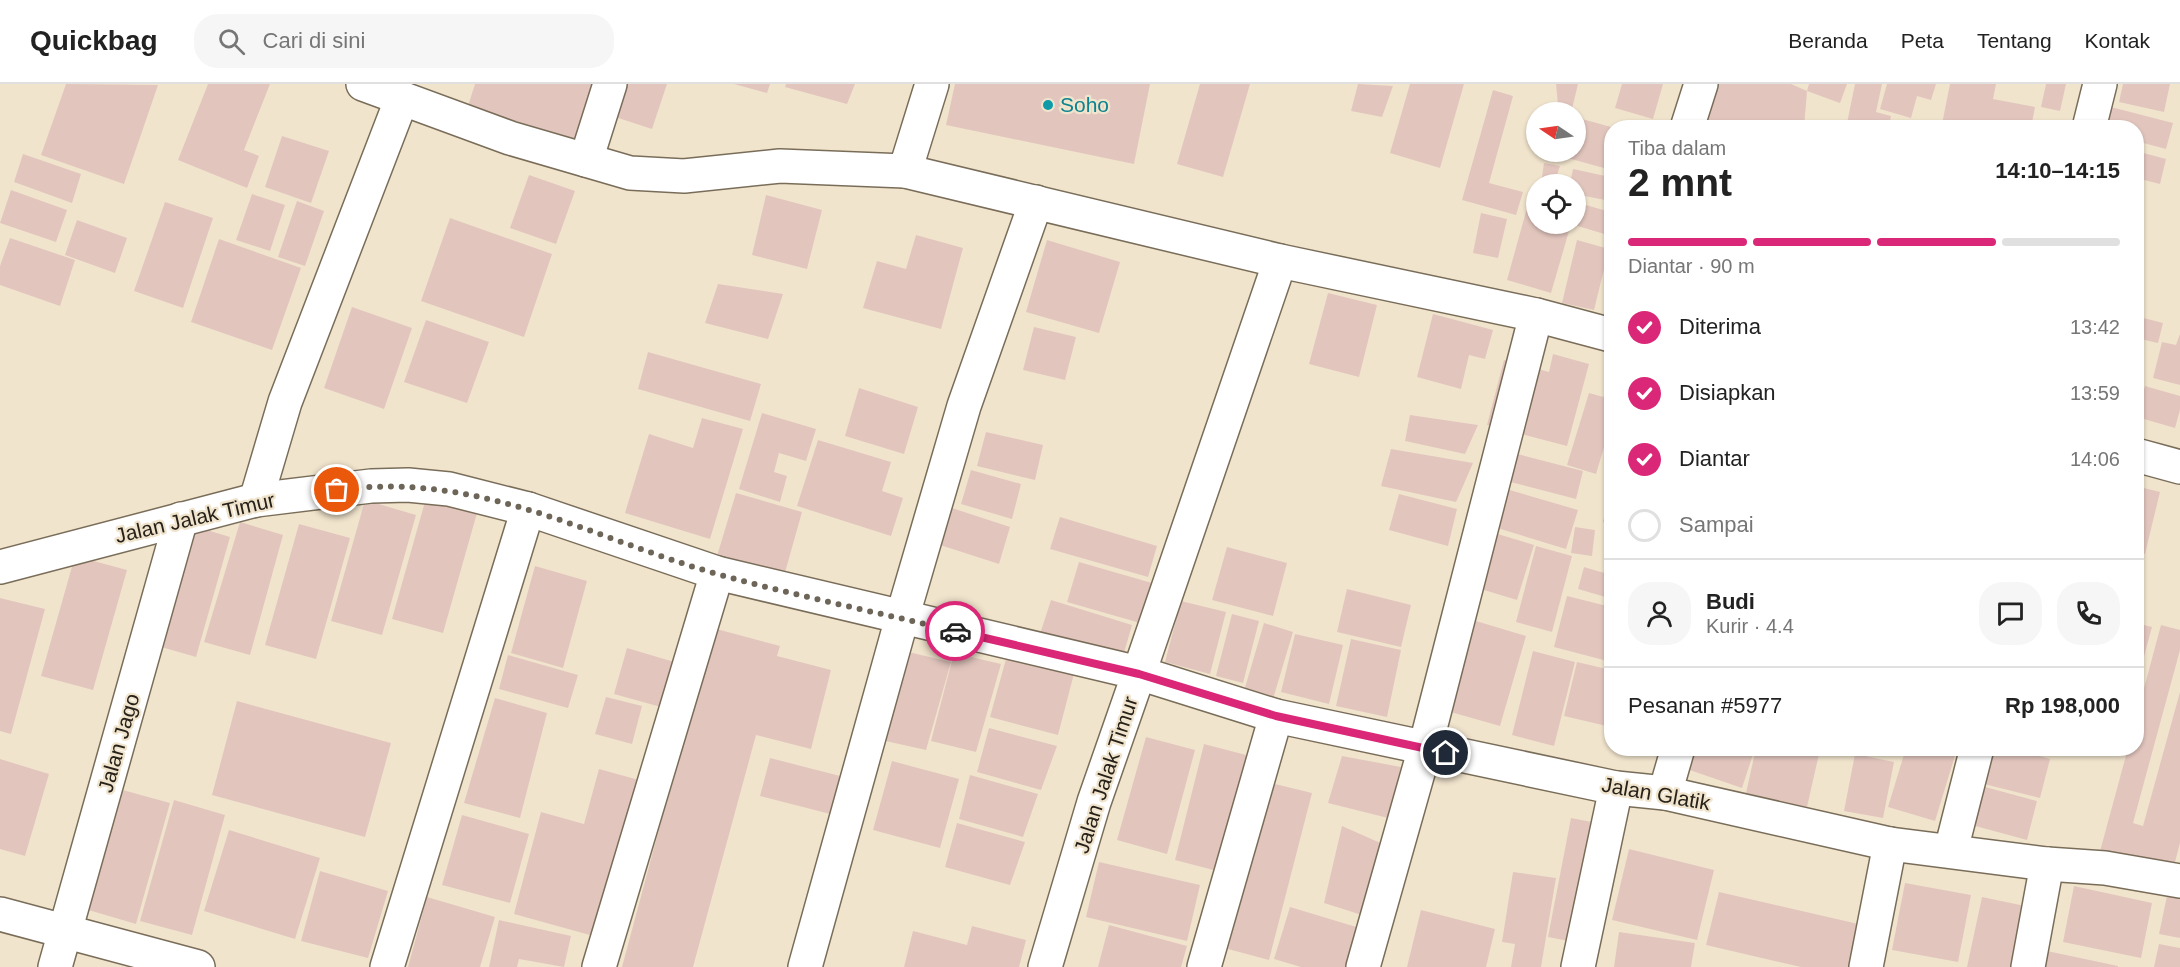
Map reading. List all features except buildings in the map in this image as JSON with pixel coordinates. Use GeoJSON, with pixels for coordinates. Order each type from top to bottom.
{"type":"FeatureCollection","features":[{"type":"Feature","properties":{"kind":"street"},"geometry":{"type":"LineString","coordinates":[[363,84],[510,138],[630,173],[684,176],[780,166],[905,171],[1280,261],[1536,315],[1604,333]]}},
{"type":"Feature","properties":{"kind":"street"},"geometry":{"type":"LineString","coordinates":[[586,160],[610,84]]}},
{"type":"Feature","properties":{"kind":"street"},"geometry":{"type":"LineString","coordinates":[[905,171],[932,84]]}},
{"type":"Feature","properties":{"kind":"street"},"geometry":{"type":"LineString","coordinates":[[1690,120],[1701,84]]}},
{"type":"Feature","properties":{"kind":"street"},"geometry":{"type":"LineString","coordinates":[[2092,120],[2100,84]]}},
{"type":"Feature","properties":{"kind":"street"},"geometry":{"type":"LineString","coordinates":[[256,500],[285,402],[402,98]]}},
{"type":"Feature","properties":{"kind":"street"},"geometry":{"type":"LineString","coordinates":[[805,967],[902,618],[964,406],[1036,202]]}},
{"type":"Feature","properties":{"kind":"street"},"geometry":{"type":"LineString","coordinates":[[1139,674],[1280,261]]}},
{"type":"Feature","properties":{"kind":"street"},"geometry":{"type":"LineString","coordinates":[[1363,967],[1425,748],[1536,315]]}},
{"type":"Feature","properties":{"kind":"street"},"geometry":{"type":"LineString","coordinates":[[2144,457],[2180,467]]}},
{"type":"Feature","properties":{"kind":"street","name":"Jalan Jalak Timur"},"geometry":{"type":"LineString","coordinates":[[0,567],[256,500],[371,486],[408,485],[449,489],[528,509],[717,573],[1139,674],[1095,802],[1045,967]]}},
{"type":"Feature","properties":{"kind":"street"},"geometry":{"type":"LineString","coordinates":[[387,967],[528,509]]}},
{"type":"Feature","properties":{"kind":"street","name":"Jalan Jago"},"geometry":{"type":"LineString","coordinates":[[55,967],[181,519]]}},
{"type":"Feature","properties":{"kind":"street"},"geometry":{"type":"LineString","coordinates":[[599,967],[717,573]]}},
{"type":"Feature","properties":{"kind":"street","name":"Jalan Glatik"},"geometry":{"type":"LineString","coordinates":[[1139,674],[1276,716],[1616,789],[1665,793],[1890,844],[1951,850],[2046,864],[2105,868],[2180,881]]}},
{"type":"Feature","properties":{"kind":"street"},"geometry":{"type":"LineString","coordinates":[[1204,967],[1276,716]]}},
{"type":"Feature","properties":{"kind":"street"},"geometry":{"type":"LineString","coordinates":[[1665,793],[1675,756]]}},
{"type":"Feature","properties":{"kind":"street"},"geometry":{"type":"LineString","coordinates":[[1951,850],[1975,756]]}},
{"type":"Feature","properties":{"kind":"street"},"geometry":{"type":"LineString","coordinates":[[1578,967],[1616,789]]}},
{"type":"Feature","properties":{"kind":"street"},"geometry":{"type":"LineString","coordinates":[[1866,967],[1890,844]]}},
{"type":"Feature","properties":{"kind":"street"},"geometry":{"type":"LineString","coordinates":[[2028,967],[2046,864]]}},
{"type":"Feature","properties":{"kind":"street"},"geometry":{"type":"LineString","coordinates":[[0,914],[67,929],[198,967]]}},
{"type":"Feature","properties":{"kind":"way so far"},"geometry":{"type":"LineString","coordinates":[[337,490],[408,485],[449,489],[528,509],[717,573],[955,631]]}},
{"type":"Feature","properties":{"kind":"place","name":"Soho"},"geometry":{"type":"Point","coordinates":[1048,105]}},
{"type":"Feature","properties":{"kind":"route"},"geometry":{"type":"LineString","coordinates":[[955,631],[1139,674],[1276,716],[1446,753]]}}]}
